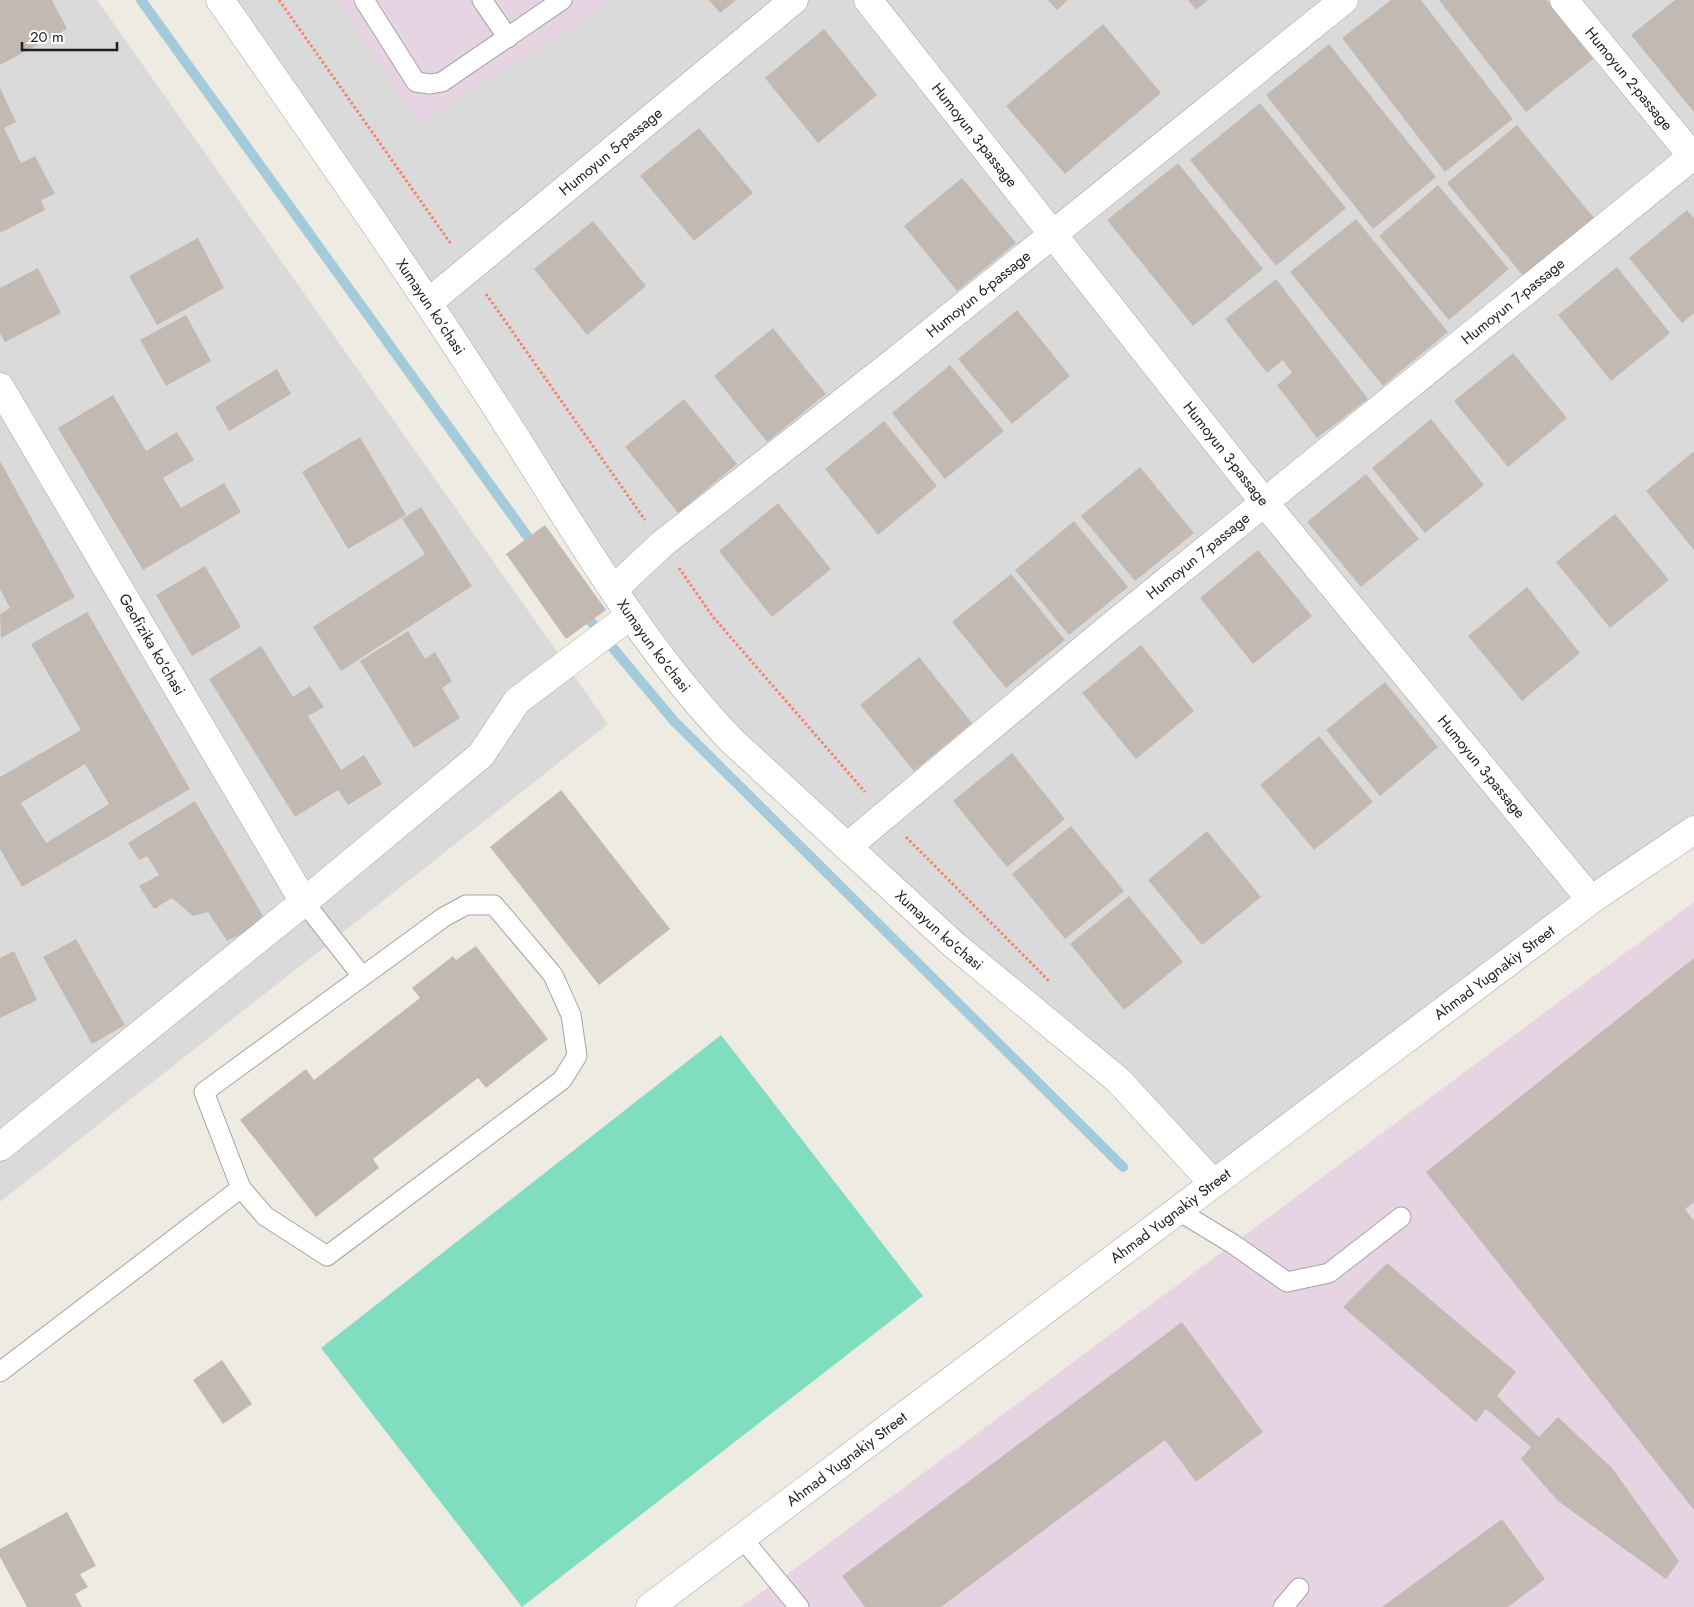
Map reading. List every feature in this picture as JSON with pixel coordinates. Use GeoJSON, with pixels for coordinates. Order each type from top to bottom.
{"type":"FeatureCollection","features":[{"type":"Feature","properties":{"kind":"street","name":"Xumayun ko'chasi"},"geometry":{"type":"LineString","coordinates":[[220,0],[429,302],[631,615],[702,710],[731,740],[953,944],[1118,1080],[1213,1183]]}},
{"type":"Feature","properties":{"kind":"street","name":"Humoyun 5-passage"},"geometry":{"type":"LineString","coordinates":[[429,302],[794,0]]}},
{"type":"Feature","properties":{"kind":"street","name":"Humoyun 3-passage"},"geometry":{"type":"LineString","coordinates":[[868,0],[1054,233],[1264,502],[1591,900]]}},
{"type":"Feature","properties":{"kind":"street","name":"Humoyun 6-passage"},"geometry":{"type":"LineString","coordinates":[[614,589],[662,544],[894,362],[1344,0]]}},
{"type":"Feature","properties":{"kind":"street","name":"Humoyun 2-passage"},"geometry":{"type":"LineString","coordinates":[[1564,0],[1693,157]]}},
{"type":"Feature","properties":{"kind":"street","name":"Humoyun 7-passage"},"geometry":{"type":"LineString","coordinates":[[847,848],[1109,628],[1693,157]]}},
{"type":"Feature","properties":{"kind":"street","name":"Geofizika ko'chasi"},"geometry":{"type":"LineString","coordinates":[[0,387],[304,902]]}},
{"type":"Feature","properties":{"kind":"street"},"geometry":{"type":"LineString","coordinates":[[0,1147],[304,902],[481,755],[517,701],[631,615]]}},
{"type":"Feature","properties":{"kind":"street","name":"Ahmad Yugnakiy Street"},"geometry":{"type":"LineString","coordinates":[[650,1607],[1591,900],[1694,830]]}},
{"type":"Feature","properties":{"kind":"lane"},"geometry":{"type":"LineString","coordinates":[[364,0],[416,82],[430,84],[442,82],[562,0]]}},
{"type":"Feature","properties":{"kind":"lane"},"geometry":{"type":"LineString","coordinates":[[482,0],[508,38]]}},
{"type":"Feature","properties":{"kind":"lane"},"geometry":{"type":"LineString","coordinates":[[304,902],[362,976]]}},
{"type":"Feature","properties":{"kind":"lane"},"geometry":{"type":"LineString","coordinates":[[466,905],[494,906],[553,975],[571,1016],[577,1056],[562,1080],[327,1256],[265,1216],[241,1188],[204,1092],[444,916],[466,905]]}},
{"type":"Feature","properties":{"kind":"lane"},"geometry":{"type":"LineString","coordinates":[[0,1372],[241,1188]]}},
{"type":"Feature","properties":{"kind":"lane"},"geometry":{"type":"LineString","coordinates":[[1177,1210],[1233,1244],[1287,1282],[1329,1273],[1401,1217]]}},
{"type":"Feature","properties":{"kind":"lane"},"geometry":{"type":"LineString","coordinates":[[742,1538],[799,1607]]}},
{"type":"Feature","properties":{"kind":"lane"},"geometry":{"type":"LineString","coordinates":[[1283,1607],[1299,1588]]}},
{"type":"Feature","properties":{"kind":"path"},"geometry":{"type":"LineString","coordinates":[[279,0],[713,617],[886,817],[1053,985]]}},
{"type":"Feature","properties":{"kind":"shaded area"},"geometry":{"type":"Polygon","coordinates":[[[0,0],[97,0],[608,724],[0,1202],[0,0]]]}},
{"type":"Feature","properties":{"kind":"shaded area"},"geometry":{"type":"Polygon","coordinates":[[[220,0],[1694,0],[1694,830],[1213,1183],[731,740],[220,0]]]}},
{"type":"Feature","properties":{"kind":"shaded area"},"geometry":{"type":"Polygon","coordinates":[[[336,0],[615,0],[418,124],[336,0]]]}},
{"type":"Feature","properties":{"kind":"shaded area"},"geometry":{"type":"Polygon","coordinates":[[[1694,902],[1694,1607],[740,1607],[778,1581],[1694,902]]]}},
{"type":"Feature","properties":{"kind":"green space"},"geometry":{"type":"Polygon","coordinates":[[[721,1035],[923,1296],[522,1607],[321,1348],[721,1035]]]}},
{"type":"Feature","properties":{"kind":"building"},"geometry":{"type":"Polygon","coordinates":[[[0,0],[52,0],[67,29],[0,65],[0,0]]]}},
{"type":"Feature","properties":{"kind":"building"},"geometry":{"type":"Polygon","coordinates":[[[709,0],[736,0],[720,13],[709,0]]]}},
{"type":"Feature","properties":{"kind":"building"},"geometry":{"type":"Polygon","coordinates":[[[1048,0],[1068,0],[1057,10],[1048,0]]]}},
{"type":"Feature","properties":{"kind":"building"},"geometry":{"type":"Polygon","coordinates":[[[1188,0],[1208,0],[1196,10],[1188,0]]]}},
{"type":"Feature","properties":{"kind":"building"},"geometry":{"type":"Polygon","coordinates":[[[1391,0],[1421,0],[1513,119],[1445,172],[1342,38],[1391,0]]]}},
{"type":"Feature","properties":{"kind":"building"},"geometry":{"type":"Polygon","coordinates":[[[1439,0],[1547,0],[1593,59],[1526,112],[1439,0]]]}},
{"type":"Feature","properties":{"kind":"building"},"geometry":{"type":"Polygon","coordinates":[[[1675,0],[1694,0],[1694,112],[1631,35],[1675,0]]]}},
{"type":"Feature","properties":{"kind":"building"},"geometry":{"type":"Polygon","coordinates":[[[1103,24],[1161,93],[1065,174],[1006,106],[1103,24]]]}},
{"type":"Feature","properties":{"kind":"building"},"geometry":{"type":"Polygon","coordinates":[[[824,29],[877,95],[818,143],[765,78],[824,29]]]}},
{"type":"Feature","properties":{"kind":"building"},"geometry":{"type":"Polygon","coordinates":[[[1329,44],[1436,177],[1373,229],[1266,95],[1329,44]]]}},
{"type":"Feature","properties":{"kind":"building"},"geometry":{"type":"Polygon","coordinates":[[[0,88],[16,122],[4,128],[21,163],[35,156],[55,194],[41,200],[45,210],[0,233],[0,88]]]}},
{"type":"Feature","properties":{"kind":"building"},"geometry":{"type":"Polygon","coordinates":[[[1260,103],[1346,208],[1276,266],[1190,160],[1260,103]]]}},
{"type":"Feature","properties":{"kind":"building"},"geometry":{"type":"Polygon","coordinates":[[[1517,125],[1594,218],[1524,277],[1447,183],[1517,125]]]}},
{"type":"Feature","properties":{"kind":"building"},"geometry":{"type":"Polygon","coordinates":[[[699,128],[753,193],[694,241],[640,176],[699,128]]]}},
{"type":"Feature","properties":{"kind":"building"},"geometry":{"type":"Polygon","coordinates":[[[1178,163],[1263,269],[1193,326],[1107,220],[1178,163]]]}},
{"type":"Feature","properties":{"kind":"building"},"geometry":{"type":"Polygon","coordinates":[[[962,178],[1016,243],[957,291],[904,226],[962,178]]]}},
{"type":"Feature","properties":{"kind":"building"},"geometry":{"type":"Polygon","coordinates":[[[1438,185],[1509,269],[1449,320],[1379,236],[1438,185]]]}},
{"type":"Feature","properties":{"kind":"building"},"geometry":{"type":"Polygon","coordinates":[[[1687,210],[1694,218],[1694,313],[1682,323],[1629,258],[1687,210]]]}},
{"type":"Feature","properties":{"kind":"building"},"geometry":{"type":"Polygon","coordinates":[[[1356,219],[1448,332],[1383,386],[1290,272],[1356,219]]]}},
{"type":"Feature","properties":{"kind":"building"},"geometry":{"type":"Polygon","coordinates":[[[593,221],[646,286],[587,335],[534,269],[593,221]]]}},
{"type":"Feature","properties":{"kind":"building"},"geometry":{"type":"Polygon","coordinates":[[[198,238],[224,288],[157,325],[129,276],[198,238]]]}},
{"type":"Feature","properties":{"kind":"building"},"geometry":{"type":"Polygon","coordinates":[[[1617,267],[1670,333],[1611,381],[1558,315],[1617,267]]]}},
{"type":"Feature","properties":{"kind":"building"},"geometry":{"type":"Polygon","coordinates":[[[38,268],[61,313],[5,342],[0,333],[0,288],[38,268]]]}},
{"type":"Feature","properties":{"kind":"building"},"geometry":{"type":"Polygon","coordinates":[[[1276,279],[1368,399],[1317,438],[1277,385],[1292,373],[1283,360],[1267,373],[1225,319],[1276,279]]]}},
{"type":"Feature","properties":{"kind":"building"},"geometry":{"type":"Polygon","coordinates":[[[1017,310],[1070,376],[1012,424],[958,359],[1017,310]]]}},
{"type":"Feature","properties":{"kind":"building"},"geometry":{"type":"Polygon","coordinates":[[[186,315],[211,361],[166,386],[140,340],[186,315]]]}},
{"type":"Feature","properties":{"kind":"building"},"geometry":{"type":"Polygon","coordinates":[[[773,328],[826,394],[767,442],[714,376],[773,328]]]}},
{"type":"Feature","properties":{"kind":"building"},"geometry":{"type":"Polygon","coordinates":[[[1513,353],[1567,418],[1508,467],[1454,401],[1513,353]]]}},
{"type":"Feature","properties":{"kind":"building"},"geometry":{"type":"Polygon","coordinates":[[[950,365],[1004,431],[945,479],[892,413],[950,365]]]}},
{"type":"Feature","properties":{"kind":"building"},"geometry":{"type":"Polygon","coordinates":[[[277,369],[291,394],[229,431],[215,407],[277,369]]]}},
{"type":"Feature","properties":{"kind":"building"},"geometry":{"type":"Polygon","coordinates":[[[113,395],[146,451],[177,432],[194,460],[163,478],[181,508],[224,483],[241,512],[143,570],[58,428],[113,395]]]}},
{"type":"Feature","properties":{"kind":"building"},"geometry":{"type":"Polygon","coordinates":[[[684,399],[737,464],[678,513],[625,447],[684,399]]]}},
{"type":"Feature","properties":{"kind":"building"},"geometry":{"type":"Polygon","coordinates":[[[1431,419],[1484,485],[1425,533],[1372,468],[1431,419]]]}},
{"type":"Feature","properties":{"kind":"building"},"geometry":{"type":"Polygon","coordinates":[[[884,421],[937,486],[878,535],[825,469],[884,421]]]}},
{"type":"Feature","properties":{"kind":"building"},"geometry":{"type":"Polygon","coordinates":[[[360,437],[406,515],[348,549],[302,472],[360,437]]]}},
{"type":"Feature","properties":{"kind":"building"},"geometry":{"type":"Polygon","coordinates":[[[1694,451],[1694,550],[1646,491],[1694,451]]]}},
{"type":"Feature","properties":{"kind":"building"},"geometry":{"type":"Polygon","coordinates":[[[0,461],[75,597],[1,638],[0,614],[10,608],[0,589],[0,461]]]}},
{"type":"Feature","properties":{"kind":"building"},"geometry":{"type":"Polygon","coordinates":[[[1140,467],[1194,533],[1135,581],[1081,516],[1140,467]]]}},
{"type":"Feature","properties":{"kind":"building"},"geometry":{"type":"Polygon","coordinates":[[[1366,474],[1419,539],[1361,587],[1307,522],[1366,474]]]}},
{"type":"Feature","properties":{"kind":"building"},"geometry":{"type":"Polygon","coordinates":[[[778,503],[831,569],[772,617],[719,551],[778,503]]]}},
{"type":"Feature","properties":{"kind":"building"},"geometry":{"type":"Polygon","coordinates":[[[421,507],[472,586],[341,671],[313,627],[425,554],[402,519],[421,507]]]}},
{"type":"Feature","properties":{"kind":"building"},"geometry":{"type":"Polygon","coordinates":[[[1615,514],[1669,580],[1610,628],[1556,562],[1615,514]]]}},
{"type":"Feature","properties":{"kind":"building"},"geometry":{"type":"Polygon","coordinates":[[[1074,521],[1128,587],[1069,635],[1015,570],[1074,521]]]}},
{"type":"Feature","properties":{"kind":"building"},"geometry":{"type":"Polygon","coordinates":[[[545,525],[606,610],[566,639],[506,554],[545,525]]]}},
{"type":"Feature","properties":{"kind":"building"},"geometry":{"type":"Polygon","coordinates":[[[1258,550],[1312,616],[1253,664],[1200,598],[1258,550]]]}},
{"type":"Feature","properties":{"kind":"building"},"geometry":{"type":"Polygon","coordinates":[[[205,566],[241,627],[192,656],[156,595],[205,566]]]}},
{"type":"Feature","properties":{"kind":"building"},"geometry":{"type":"Polygon","coordinates":[[[1011,574],[1065,640],[1006,688],[952,622],[1011,574]]]}},
{"type":"Feature","properties":{"kind":"building"},"geometry":{"type":"Polygon","coordinates":[[[1527,587],[1580,653],[1522,701],[1468,636],[1527,587]]]}},
{"type":"Feature","properties":{"kind":"building"},"geometry":{"type":"Polygon","coordinates":[[[87,612],[190,789],[22,887],[0,849],[0,777],[81,730],[31,644],[87,612]],[[85,764],[21,803],[46,843],[109,804],[85,764]]]}},
{"type":"Feature","properties":{"kind":"building"},"geometry":{"type":"Polygon","coordinates":[[[408,631],[425,659],[435,652],[452,681],[442,688],[460,718],[414,748],[360,661],[408,631]]]}},
{"type":"Feature","properties":{"kind":"building"},"geometry":{"type":"Polygon","coordinates":[[[1141,645],[1194,711],[1136,759],[1082,693],[1141,645]]]}},
{"type":"Feature","properties":{"kind":"building"},"geometry":{"type":"Polygon","coordinates":[[[261,646],[293,697],[310,686],[324,707],[308,716],[341,770],[364,755],[382,784],[348,805],[338,790],[295,817],[209,679],[261,646]]]}},
{"type":"Feature","properties":{"kind":"building"},"geometry":{"type":"Polygon","coordinates":[[[919,657],[972,723],[914,771],[860,705],[919,657]]]}},
{"type":"Feature","properties":{"kind":"building"},"geometry":{"type":"Polygon","coordinates":[[[1385,682],[1438,747],[1380,796],[1326,730],[1385,682]]]}},
{"type":"Feature","properties":{"kind":"building"},"geometry":{"type":"Polygon","coordinates":[[[1319,736],[1373,802],[1314,850],[1260,785],[1319,736]]]}},
{"type":"Feature","properties":{"kind":"building"},"geometry":{"type":"Polygon","coordinates":[[[1012,753],[1065,819],[1007,867],[953,801],[1012,753]]]}},
{"type":"Feature","properties":{"kind":"building"},"geometry":{"type":"Polygon","coordinates":[[[561,790],[670,929],[599,985],[490,847],[561,790]]]}},
{"type":"Feature","properties":{"kind":"building"},"geometry":{"type":"Polygon","coordinates":[[[195,801],[266,921],[227,941],[208,912],[193,916],[172,898],[154,909],[139,886],[159,875],[147,856],[139,860],[128,843],[195,801]]]}},
{"type":"Feature","properties":{"kind":"building"},"geometry":{"type":"Polygon","coordinates":[[[1071,826],[1124,891],[1065,939],[1012,874],[1071,826]]]}},
{"type":"Feature","properties":{"kind":"building"},"geometry":{"type":"Polygon","coordinates":[[[1207,831],[1261,897],[1202,945],[1148,880],[1207,831]]]}},
{"type":"Feature","properties":{"kind":"building"},"geometry":{"type":"Polygon","coordinates":[[[1129,896],[1183,962],[1124,1010],[1070,944],[1129,896]]]}},
{"type":"Feature","properties":{"kind":"building"},"geometry":{"type":"Polygon","coordinates":[[[76,939],[125,1025],[92,1044],[43,957],[76,939]]]}},
{"type":"Feature","properties":{"kind":"building"},"geometry":{"type":"Polygon","coordinates":[[[476,946],[548,1039],[486,1088],[478,1078],[373,1159],[379,1168],[316,1217],[240,1120],[306,1069],[314,1080],[420,998],[412,988],[453,956],[456,960],[476,946]]]}},
{"type":"Feature","properties":{"kind":"building"},"geometry":{"type":"Polygon","coordinates":[[[14,951],[37,1000],[0,1018],[0,958],[14,951]]]}},
{"type":"Feature","properties":{"kind":"building"},"geometry":{"type":"Polygon","coordinates":[[[1694,958],[1694,1202],[1685,1209],[1694,1221],[1694,1510],[1426,1172],[1694,958]]]}},
{"type":"Feature","properties":{"kind":"building"},"geometry":{"type":"Polygon","coordinates":[[[1387,1263],[1516,1372],[1497,1396],[1539,1437],[1558,1417],[1612,1468],[1679,1561],[1666,1579],[1558,1501],[1521,1459],[1531,1447],[1486,1409],[1476,1422],[1343,1307],[1387,1263]]]}},
{"type":"Feature","properties":{"kind":"building"},"geometry":{"type":"Polygon","coordinates":[[[1182,1322],[1263,1432],[1196,1482],[1165,1440],[941,1607],[865,1607],[842,1576],[1182,1322]]]}},
{"type":"Feature","properties":{"kind":"building"},"geometry":{"type":"Polygon","coordinates":[[[222,1360],[252,1404],[223,1424],[193,1380],[222,1360]]]}},
{"type":"Feature","properties":{"kind":"building"},"geometry":{"type":"Polygon","coordinates":[[[67,1512],[96,1566],[80,1574],[88,1587],[75,1594],[82,1607],[27,1607],[0,1557],[0,1549],[67,1512]]]}},
{"type":"Feature","properties":{"kind":"building"},"geometry":{"type":"Polygon","coordinates":[[[1502,1519],[1545,1579],[1508,1607],[1382,1607],[1502,1519]]]}},
{"type":"Feature","properties":{"kind":"waterway"},"geometry":{"type":"LineString","coordinates":[[141,0],[535,547]]}},
{"type":"Feature","properties":{"kind":"waterway"},"geometry":{"type":"LineString","coordinates":[[582,611],[674,721],[1123,1167]]}}]}
